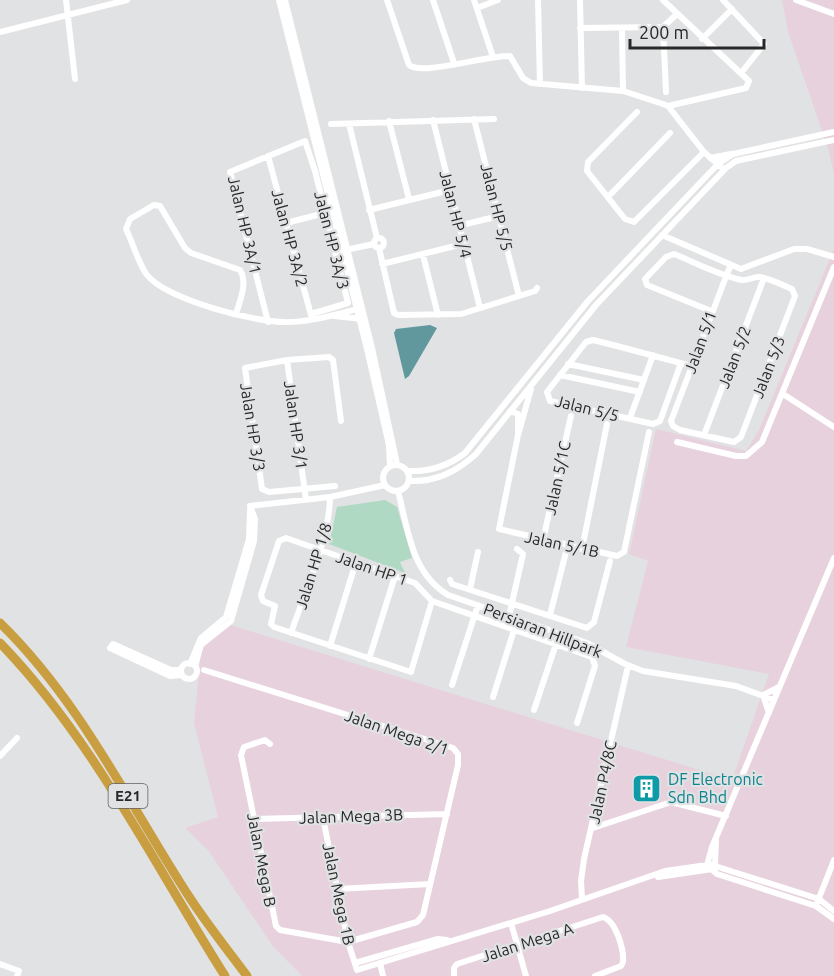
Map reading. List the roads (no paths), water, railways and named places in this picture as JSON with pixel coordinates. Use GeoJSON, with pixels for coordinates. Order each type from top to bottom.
{"type":"FeatureCollection","features":[{"type":"Feature","properties":{"kind":"highway","name":"E21"},"geometry":{"type":"LineString","coordinates":[[0,623],[21,643],[96,742],[188,896],[247,976]]}},
{"type":"Feature","properties":{"kind":"highway","name":"E21"},"geometry":{"type":"LineString","coordinates":[[0,643],[33,681],[92,759],[225,976]]}},
{"type":"Feature","properties":{"kind":"street"},"geometry":{"type":"LineString","coordinates":[[66,0],[75,79]]}},
{"type":"Feature","properties":{"kind":"street"},"geometry":{"type":"LineString","coordinates":[[0,32],[127,0]]}},
{"type":"Feature","properties":{"kind":"street"},"geometry":{"type":"LineString","coordinates":[[279,0],[360,309],[393,465]]}},
{"type":"Feature","properties":{"kind":"street"},"geometry":{"type":"LineString","coordinates":[[285,0],[345,250]]}},
{"type":"Feature","properties":{"kind":"street"},"geometry":{"type":"LineString","coordinates":[[387,0],[409,65],[423,70],[493,57],[513,58],[523,78],[540,84],[623,92],[668,106],[746,87],[749,81],[702,39],[664,0]]}},
{"type":"Feature","properties":{"kind":"street"},"geometry":{"type":"LineString","coordinates":[[433,0],[453,63]]}},
{"type":"Feature","properties":{"kind":"street"},"geometry":{"type":"LineString","coordinates":[[474,0],[493,57]]}},
{"type":"Feature","properties":{"kind":"street"},"geometry":{"type":"LineString","coordinates":[[477,8],[498,0]]}},
{"type":"Feature","properties":{"kind":"street"},"geometry":{"type":"LineString","coordinates":[[538,0],[540,84]]}},
{"type":"Feature","properties":{"kind":"street"},"geometry":{"type":"LineString","coordinates":[[580,0],[582,88]]}},
{"type":"Feature","properties":{"kind":"street"},"geometry":{"type":"LineString","coordinates":[[723,0],[764,44],[741,73]]}},
{"type":"Feature","properties":{"kind":"street"},"geometry":{"type":"LineString","coordinates":[[796,0],[834,14]]}},
{"type":"Feature","properties":{"kind":"street"},"geometry":{"type":"LineString","coordinates":[[702,39],[732,9]]}},
{"type":"Feature","properties":{"kind":"street"},"geometry":{"type":"LineString","coordinates":[[580,28],[663,27],[677,14]]}},
{"type":"Feature","properties":{"kind":"street"},"geometry":{"type":"LineString","coordinates":[[663,27],[666,92]]}},
{"type":"Feature","properties":{"kind":"street"},"geometry":{"type":"LineString","coordinates":[[622,28],[623,92]]}},
{"type":"Feature","properties":{"kind":"street"},"geometry":{"type":"LineString","coordinates":[[668,106],[704,152],[721,167]]}},
{"type":"Feature","properties":{"kind":"street"},"geometry":{"type":"LineString","coordinates":[[637,112],[588,162],[587,171],[625,219],[634,222],[704,152]]}},
{"type":"Feature","properties":{"kind":"street","name":"Jalan HP 5/5"},"geometry":{"type":"LineString","coordinates":[[474,119],[519,296]]}},
{"type":"Feature","properties":{"kind":"street"},"geometry":{"type":"LineString","coordinates":[[331,124],[494,119]]}},
{"type":"Feature","properties":{"kind":"street","name":"Jalan HP 5/4"},"geometry":{"type":"LineString","coordinates":[[433,120],[480,308]]}},
{"type":"Feature","properties":{"kind":"street"},"geometry":{"type":"LineString","coordinates":[[389,122],[409,199]]}},
{"type":"Feature","properties":{"kind":"street"},"geometry":{"type":"LineString","coordinates":[[349,124],[394,313],[398,315],[461,314],[537,288]]}},
{"type":"Feature","properties":{"kind":"street"},"geometry":{"type":"LineString","coordinates":[[710,157],[834,132]]}},
{"type":"Feature","properties":{"kind":"street"},"geometry":{"type":"LineString","coordinates":[[608,197],[670,133]]}},
{"type":"Feature","properties":{"kind":"street"},"geometry":{"type":"LineString","coordinates":[[393,465],[408,471],[423,472],[457,460],[474,444],[588,301],[712,171],[736,161],[834,140]]}},
{"type":"Feature","properties":{"kind":"street","name":"Jalan HP 3A/1"},"geometry":{"type":"LineString","coordinates":[[268,322],[230,172],[305,141]]}},
{"type":"Feature","properties":{"kind":"street","name":"Jalan HP 3A/3"},"geometry":{"type":"LineString","coordinates":[[305,141],[326,213],[348,303],[311,317]]}},
{"type":"Feature","properties":{"kind":"street"},"geometry":{"type":"LineString","coordinates":[[409,480],[423,481],[455,472],[476,454],[596,305],[662,235],[733,154]]}},
{"type":"Feature","properties":{"kind":"street","name":"Jalan HP 3A/2"},"geometry":{"type":"LineString","coordinates":[[268,156],[311,317]]}},
{"type":"Feature","properties":{"kind":"street"},"geometry":{"type":"LineString","coordinates":[[710,157],[712,171]]}},
{"type":"Feature","properties":{"kind":"street"},"geometry":{"type":"LineString","coordinates":[[369,210],[450,190]]}},
{"type":"Feature","properties":{"kind":"street"},"geometry":{"type":"LineString","coordinates":[[237,314],[243,288],[243,275],[240,270],[191,253],[185,248],[160,206],[154,205],[130,219],[126,229],[147,274],[158,286],[182,298],[237,314],[268,322],[334,316],[362,319]]}},
{"type":"Feature","properties":{"kind":"street"},"geometry":{"type":"LineString","coordinates":[[286,223],[326,213]]}},
{"type":"Feature","properties":{"kind":"street"},"geometry":{"type":"LineString","coordinates":[[458,226],[499,216]]}},
{"type":"Feature","properties":{"kind":"street"},"geometry":{"type":"LineString","coordinates":[[662,235],[731,265],[747,268],[794,249],[807,249],[834,257]]}},
{"type":"Feature","properties":{"kind":"street"},"geometry":{"type":"LineString","coordinates":[[345,250],[376,243]]}},
{"type":"Feature","properties":{"kind":"street"},"geometry":{"type":"LineString","coordinates":[[382,264],[463,244]]}},
{"type":"Feature","properties":{"kind":"street","name":"Jalan 5/3"},"geometry":{"type":"LineString","coordinates":[[671,421],[673,426],[680,430],[734,442],[741,437],[795,296],[792,289],[764,278],[741,280],[674,254],[666,257],[645,279],[647,285],[711,311]]}},
{"type":"Feature","properties":{"kind":"street"},"geometry":{"type":"LineString","coordinates":[[423,255],[438,315]]}},
{"type":"Feature","properties":{"kind":"street","name":"Jalan 5/1"},"geometry":{"type":"LineString","coordinates":[[671,421],[711,311],[731,265]]}},
{"type":"Feature","properties":{"kind":"street"},"geometry":{"type":"LineString","coordinates":[[677,442],[736,456],[746,456],[762,442],[834,267]]}},
{"type":"Feature","properties":{"kind":"street","name":"Jalan 5/2"},"geometry":{"type":"LineString","coordinates":[[704,435],[764,278]]}},
{"type":"Feature","properties":{"kind":"street"},"geometry":{"type":"LineString","coordinates":[[588,301],[596,305]]}},
{"type":"Feature","properties":{"kind":"street"},"geometry":{"type":"LineString","coordinates":[[334,316],[360,309]]}},
{"type":"Feature","properties":{"kind":"street","name":"Jalan 5/5"},"geometry":{"type":"LineString","coordinates":[[681,363],[660,421],[653,424],[550,401],[546,392],[586,342],[593,340],[653,355],[681,363],[691,366]]}},
{"type":"Feature","properties":{"kind":"street"},"geometry":{"type":"LineString","coordinates":[[630,418],[653,355]]}},
{"type":"Feature","properties":{"kind":"street"},"geometry":{"type":"LineString","coordinates":[[287,360],[329,357],[333,360],[341,421]]}},
{"type":"Feature","properties":{"kind":"street","name":"Jalan HP 3/1"},"geometry":{"type":"LineString","coordinates":[[287,360],[306,500]]}},
{"type":"Feature","properties":{"kind":"street","name":"Jalan HP 3/3"},"geometry":{"type":"LineString","coordinates":[[287,360],[249,366],[245,371],[265,491],[305,490]]}},
{"type":"Feature","properties":{"kind":"street"},"geometry":{"type":"LineString","coordinates":[[568,364],[644,380]]}},
{"type":"Feature","properties":{"kind":"street"},"geometry":{"type":"LineString","coordinates":[[527,377],[540,374]]}},
{"type":"Feature","properties":{"kind":"street"},"geometry":{"type":"LineString","coordinates":[[560,375],[640,392]]}},
{"type":"Feature","properties":{"kind":"street"},"geometry":{"type":"LineString","coordinates":[[516,404],[527,384],[527,377]]}},
{"type":"Feature","properties":{"kind":"street"},"geometry":{"type":"LineString","coordinates":[[518,435],[533,383]]}},
{"type":"Feature","properties":{"kind":"street"},"geometry":{"type":"LineString","coordinates":[[783,394],[834,427]]}},
{"type":"Feature","properties":{"kind":"street"},"geometry":{"type":"LineString","coordinates":[[510,411],[518,414],[518,435]]}},
{"type":"Feature","properties":{"kind":"street","name":"Jalan 5/1C"},"geometry":{"type":"LineString","coordinates":[[543,540],[571,416]]}},
{"type":"Feature","properties":{"kind":"street"},"geometry":{"type":"LineString","coordinates":[[582,549],[608,424]]}},
{"type":"Feature","properties":{"kind":"street","name":"Jalan 5/1B"},"geometry":{"type":"LineString","coordinates":[[518,435],[500,529],[617,556],[624,552],[649,432]]}},
{"type":"Feature","properties":{"kind":"street"},"geometry":{"type":"LineString","coordinates":[[393,465],[383,476],[385,485],[391,490],[400,490],[409,480],[408,471]]}},
{"type":"Feature","properties":{"kind":"street"},"geometry":{"type":"LineString","coordinates":[[181,673],[170,676],[110,648],[113,644],[181,673],[188,679],[193,678],[196,671],[193,665],[201,638],[226,617],[254,541],[255,519],[250,506],[330,497],[385,485]]}},
{"type":"Feature","properties":{"kind":"street"},"geometry":{"type":"LineString","coordinates":[[305,490],[335,486]]}},
{"type":"Feature","properties":{"kind":"street","name":"Persiaran Hillpark"},"geometry":{"type":"LineString","coordinates":[[400,490],[423,572],[439,590],[587,643],[628,666],[736,686],[774,700]]}},
{"type":"Feature","properties":{"kind":"street","name":"Jalan HP 1/8"},"geometry":{"type":"LineString","coordinates":[[291,633],[319,550],[330,509],[330,497]]}},
{"type":"Feature","properties":{"kind":"street","name":"Jalan HP 1"},"geometry":{"type":"LineString","coordinates":[[291,633],[271,624],[275,606],[263,601],[261,595],[279,541],[286,538],[415,583],[432,601],[592,657],[595,666],[577,723]]}},
{"type":"Feature","properties":{"kind":"street"},"geometry":{"type":"LineString","coordinates":[[509,616],[523,554],[518,549]]}},
{"type":"Feature","properties":{"kind":"street"},"geometry":{"type":"LineString","coordinates":[[470,589],[478,552]]}},
{"type":"Feature","properties":{"kind":"street"},"geometry":{"type":"LineString","coordinates":[[550,615],[566,552]]}},
{"type":"Feature","properties":{"kind":"street"},"geometry":{"type":"LineString","coordinates":[[689,866],[710,853],[834,558]]}},
{"type":"Feature","properties":{"kind":"street"},"geometry":{"type":"LineString","coordinates":[[450,580],[452,584],[587,628],[594,622],[610,561]]}},
{"type":"Feature","properties":{"kind":"street"},"geometry":{"type":"LineString","coordinates":[[330,646],[356,562]]}},
{"type":"Feature","properties":{"kind":"street"},"geometry":{"type":"LineString","coordinates":[[369,659],[395,576]]}},
{"type":"Feature","properties":{"kind":"street"},"geometry":{"type":"LineString","coordinates":[[291,633],[411,672],[432,601]]}},
{"type":"Feature","properties":{"kind":"street"},"geometry":{"type":"LineString","coordinates":[[452,685],[478,605]]}},
{"type":"Feature","properties":{"kind":"street"},"geometry":{"type":"LineString","coordinates":[[493,697],[514,630]]}},
{"type":"Feature","properties":{"kind":"street"},"geometry":{"type":"LineString","coordinates":[[534,710],[555,644]]}},
{"type":"Feature","properties":{"kind":"street"},"geometry":{"type":"LineString","coordinates":[[181,673],[183,666],[193,665]]}},
{"type":"Feature","properties":{"kind":"street","name":"Jalan P4/8C"},"geometry":{"type":"LineString","coordinates":[[582,899],[581,881],[628,666]]}},
{"type":"Feature","properties":{"kind":"street","name":"Jalan Mega 2/1"},"geometry":{"type":"LineString","coordinates":[[204,670],[453,748],[459,758],[423,915],[417,922],[348,942]]}},
{"type":"Feature","properties":{"kind":"street"},"geometry":{"type":"LineString","coordinates":[[769,713],[763,695],[780,687]]}},
{"type":"Feature","properties":{"kind":"street"},"geometry":{"type":"LineString","coordinates":[[0,756],[17,738]]}},
{"type":"Feature","properties":{"kind":"street","name":"Jalan Mega B"},"geometry":{"type":"LineString","coordinates":[[270,744],[265,740],[243,747],[241,755],[276,926],[280,930],[348,942]]}},
{"type":"Feature","properties":{"kind":"street"},"geometry":{"type":"LineString","coordinates":[[592,828],[671,802],[726,816]]}},
{"type":"Feature","properties":{"kind":"street","name":"Jalan Mega 3B"},"geometry":{"type":"LineString","coordinates":[[255,819],[447,814]]}},
{"type":"Feature","properties":{"kind":"street","name":"Jalan Mega 1B"},"geometry":{"type":"LineString","coordinates":[[323,818],[348,942],[356,966]]}},
{"type":"Feature","properties":{"kind":"street"},"geometry":{"type":"LineString","coordinates":[[712,866],[716,840]]}},
{"type":"Feature","properties":{"kind":"street"},"geometry":{"type":"LineString","coordinates":[[710,853],[712,866]]}},
{"type":"Feature","properties":{"kind":"street"},"geometry":{"type":"LineString","coordinates":[[817,903],[834,860]]}},
{"type":"Feature","properties":{"kind":"street"},"geometry":{"type":"LineString","coordinates":[[356,966],[380,963],[689,866],[712,866],[834,911]]}},
{"type":"Feature","properties":{"kind":"street"},"geometry":{"type":"LineString","coordinates":[[645,878],[712,866]]}},
{"type":"Feature","properties":{"kind":"street"},"geometry":{"type":"LineString","coordinates":[[337,889],[430,885]]}},
{"type":"Feature","properties":{"kind":"street"},"geometry":{"type":"LineString","coordinates":[[817,903],[834,920]]}},
{"type":"Feature","properties":{"kind":"street","name":"Jalan Mega A"},"geometry":{"type":"LineString","coordinates":[[454,976],[454,968],[457,964],[603,917],[609,919],[623,962],[621,966],[595,976]]}},
{"type":"Feature","properties":{"kind":"street"},"geometry":{"type":"LineString","coordinates":[[511,923],[526,976]]}},
{"type":"Feature","properties":{"kind":"street"},"geometry":{"type":"LineString","coordinates":[[356,966],[438,939],[448,940]]}},
{"type":"Feature","properties":{"kind":"street"},"geometry":{"type":"LineString","coordinates":[[380,963],[383,976]]}},
{"type":"Feature","properties":{"kind":"street"},"geometry":{"type":"LineString","coordinates":[[0,964],[18,973]]}},
{"type":"Feature","properties":{"kind":"water"},"geometry":{"type":"Polygon","coordinates":[[[430,325],[437,328],[405,379],[394,333],[396,329],[430,325]]]}},
{"type":"Feature","properties":{"kind":"place","name":"DF Electronic Sdn Bhd"},"geometry":{"type":"Point","coordinates":[647,788]}}]}
